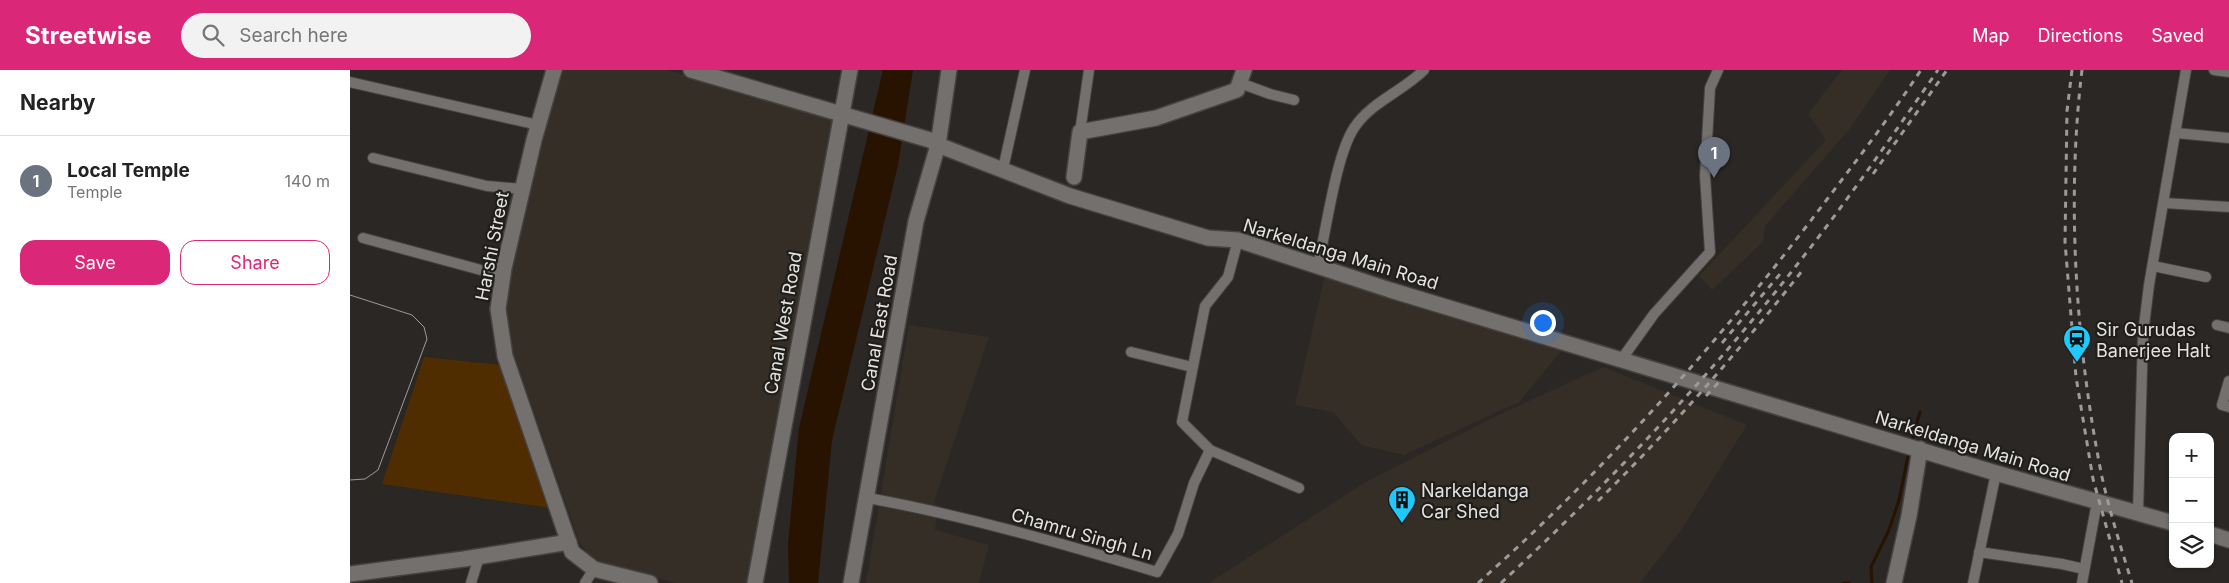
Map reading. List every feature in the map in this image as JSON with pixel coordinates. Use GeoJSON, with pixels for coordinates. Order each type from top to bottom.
{"type":"FeatureCollection","features":[{"type":"Feature","properties":{"kind":"main road","name":"Harshi Street"},"geometry":{"type":"LineString","coordinates":[[554,70],[522,189],[503,276],[498,309],[505,356],[568,542]]}},
{"type":"Feature","properties":{"kind":"main road"},"geometry":{"type":"LineString","coordinates":[[691,70],[848,116]]}},
{"type":"Feature","properties":{"kind":"main road","name":"Canal West Road"},"geometry":{"type":"LineString","coordinates":[[755,583],[848,116],[850,70]]}},
{"type":"Feature","properties":{"kind":"main road","name":"Canal East Road"},"geometry":{"type":"LineString","coordinates":[[851,583],[868,498],[916,221],[949,70]]}},
{"type":"Feature","properties":{"kind":"main road"},"geometry":{"type":"LineString","coordinates":[[1074,177],[1080,132],[1156,118],[1237,90],[1242,76]]}},
{"type":"Feature","properties":{"kind":"main road","name":"Narkeldanga Main Road"},"geometry":{"type":"LineString","coordinates":[[848,116],[934,142],[1070,196],[1208,238],[1238,240],[1390,290],[1621,360],[1996,473],[2169,522]]}},
{"type":"Feature","properties":{"kind":"main road"},"geometry":{"type":"LineString","coordinates":[[1894,583],[1920,450]]}},
{"type":"Feature","properties":{"kind":"main road"},"geometry":{"type":"LineString","coordinates":[[2214,535],[2229,540]]}},
{"type":"Feature","properties":{"kind":"main road"},"geometry":{"type":"LineString","coordinates":[[350,574],[479,557],[568,542],[572,552],[594,569],[650,583]]}},
{"type":"Feature","properties":{"kind":"street"},"geometry":{"type":"LineString","coordinates":[[1003,169],[1025,70]]}},
{"type":"Feature","properties":{"kind":"street"},"geometry":{"type":"LineString","coordinates":[[1080,132],[1089,70]]}},
{"type":"Feature","properties":{"kind":"street"},"geometry":{"type":"LineString","coordinates":[[1318,265],[1342,156],[1354,128],[1376,105],[1424,70]]}},
{"type":"Feature","properties":{"kind":"street"},"geometry":{"type":"LineString","coordinates":[[1621,360],[1654,314],[1710,252],[1705,176],[1710,88],[1718,70]]}},
{"type":"Feature","properties":{"kind":"street"},"geometry":{"type":"LineString","coordinates":[[2138,513],[2143,334],[2186,70]]}},
{"type":"Feature","properties":{"kind":"street"},"geometry":{"type":"LineString","coordinates":[[2214,70],[2229,72]]}},
{"type":"Feature","properties":{"kind":"street"},"geometry":{"type":"LineString","coordinates":[[1242,76],[1270,94],[1294,100]]}},
{"type":"Feature","properties":{"kind":"street"},"geometry":{"type":"LineString","coordinates":[[350,82],[538,125]]}},
{"type":"Feature","properties":{"kind":"street"},"geometry":{"type":"LineString","coordinates":[[2176,132],[2229,138]]}},
{"type":"Feature","properties":{"kind":"street"},"geometry":{"type":"LineString","coordinates":[[373,158],[487,186],[522,189]]}},
{"type":"Feature","properties":{"kind":"street"},"geometry":{"type":"LineString","coordinates":[[2164,203],[2229,207]]}},
{"type":"Feature","properties":{"kind":"street"},"geometry":{"type":"LineString","coordinates":[[363,238],[503,276]]}},
{"type":"Feature","properties":{"kind":"street"},"geometry":{"type":"LineString","coordinates":[[1238,240],[1228,277],[1205,306],[1182,422],[1210,450],[1299,488]]}},
{"type":"Feature","properties":{"kind":"street"},"geometry":{"type":"LineString","coordinates":[[2153,266],[2206,277]]}},
{"type":"Feature","properties":{"kind":"street"},"geometry":{"type":"LineString","coordinates":[[2217,325],[2229,328]]}},
{"type":"Feature","properties":{"kind":"street"},"geometry":{"type":"LineString","coordinates":[[1132,352],[1192,367]]}},
{"type":"Feature","properties":{"kind":"street"},"geometry":{"type":"LineString","coordinates":[[2229,381],[2222,405],[2229,407]]}},
{"type":"Feature","properties":{"kind":"street","name":"Chamru Singh Ln"},"geometry":{"type":"LineString","coordinates":[[868,498],[927,509],[1038,537],[1157,572],[1178,534],[1194,482],[1210,450]]}},
{"type":"Feature","properties":{"kind":"street"},"geometry":{"type":"LineString","coordinates":[[1973,583],[1996,473]]}},
{"type":"Feature","properties":{"kind":"street"},"geometry":{"type":"LineString","coordinates":[[2082,583],[2097,502]]}},
{"type":"Feature","properties":{"kind":"street"},"geometry":{"type":"LineString","coordinates":[[1979,552],[2084,569]]}},
{"type":"Feature","properties":{"kind":"street"},"geometry":{"type":"LineString","coordinates":[[471,583],[479,557]]}},
{"type":"Feature","properties":{"kind":"street"},"geometry":{"type":"LineString","coordinates":[[585,583],[594,569]]}},
{"type":"Feature","properties":{"kind":"shaded area"},"geometry":{"type":"Polygon","coordinates":[[[562,70],[667,70],[833,117],[750,583],[675,583],[592,560],[579,541],[514,354],[507,311],[509,270],[562,70]]]}},
{"type":"Feature","properties":{"kind":"shaded area"},"geometry":{"type":"Polygon","coordinates":[[[883,70],[913,70],[898,165],[832,440],[818,583],[789,583],[788,544],[799,428],[883,70]]]}},
{"type":"Feature","properties":{"kind":"shaded area"},"geometry":{"type":"Polygon","coordinates":[[[1842,70],[1890,70],[1848,131],[1765,226],[1763,242],[1712,290],[1699,276],[1826,140],[1808,114],[1842,70]]]}},
{"type":"Feature","properties":{"kind":"shaded area"},"geometry":{"type":"Polygon","coordinates":[[[1325,275],[1563,349],[1519,402],[1404,455],[1361,445],[1333,412],[1295,405],[1325,275]]]}},
{"type":"Feature","properties":{"kind":"shaded area"},"geometry":{"type":"Polygon","coordinates":[[[909,325],[989,337],[934,502],[938,506],[935,530],[989,545],[979,583],[866,583],[909,325]]]}},
{"type":"Feature","properties":{"kind":"shaded area"},"geometry":{"type":"Polygon","coordinates":[[[424,357],[501,365],[551,508],[382,484],[424,357]]]}},
{"type":"Feature","properties":{"kind":"shaded area"},"geometry":{"type":"Polygon","coordinates":[[[1603,367],[1747,425],[1682,529],[1640,583],[1209,583],[1364,483],[1492,418],[1603,367]]]}},
{"type":"Feature","properties":{"kind":"waterway"},"geometry":{"type":"LineString","coordinates":[[1911,443],[1920,412]]}},
{"type":"Feature","properties":{"kind":"waterway"},"geometry":{"type":"LineString","coordinates":[[1872,583],[1871,567],[1889,530],[1899,500],[1909,451]]}},
{"type":"Feature","properties":{"kind":"waterway"},"geometry":{"type":"LineString","coordinates":[[1844,583],[1849,583]]}},
{"type":"Feature","properties":{"kind":"tram line"},"geometry":{"type":"LineString","coordinates":[[350,295],[412,315],[424,327],[427,339],[378,470],[365,479],[350,480]]}},
{"type":"Feature","properties":{"kind":"railway"},"geometry":{"type":"LineString","coordinates":[[1478,583],[1526,539],[1619,447],[1706,350],[1828,198],[1921,70]]}},
{"type":"Feature","properties":{"kind":"railway"},"geometry":{"type":"LineString","coordinates":[[1501,583],[1655,431],[1727,350],[1833,218],[1938,70]]}},
{"type":"Feature","properties":{"kind":"railway"},"geometry":{"type":"LineString","coordinates":[[1873,174],[1947,70]]}},
{"type":"Feature","properties":{"kind":"railway"},"geometry":{"type":"LineString","coordinates":[[2072,70],[2067,111],[2065,242],[2076,377],[2093,479],[2122,583]]}},
{"type":"Feature","properties":{"kind":"railway"},"geometry":{"type":"LineString","coordinates":[[2082,70],[2077,120],[2074,223],[2080,327],[2093,428],[2102,477],[2132,583]]}},
{"type":"Feature","properties":{"kind":"railway"},"geometry":{"type":"LineString","coordinates":[[1598,501],[1704,389],[1802,271]]}},
{"type":"Feature","properties":{"kind":"railway"},"geometry":{"type":"LineString","coordinates":[[1722,343],[1780,274]]}},
{"type":"Feature","properties":{"kind":"railway"},"geometry":{"type":"LineString","coordinates":[[1706,396],[1719,382]]}},
{"type":"Feature","properties":{"kind":"place","name":"Local Temple"},"geometry":{"type":"Point","coordinates":[1714,178]}},
{"type":"Feature","properties":{"kind":"place","name":"Sir Gurudas Banerjee Halt"},"geometry":{"type":"Point","coordinates":[2077,363]}},
{"type":"Feature","properties":{"kind":"place","name":"Narkeldanga Car Shed"},"geometry":{"type":"Point","coordinates":[1402,524]}}]}
